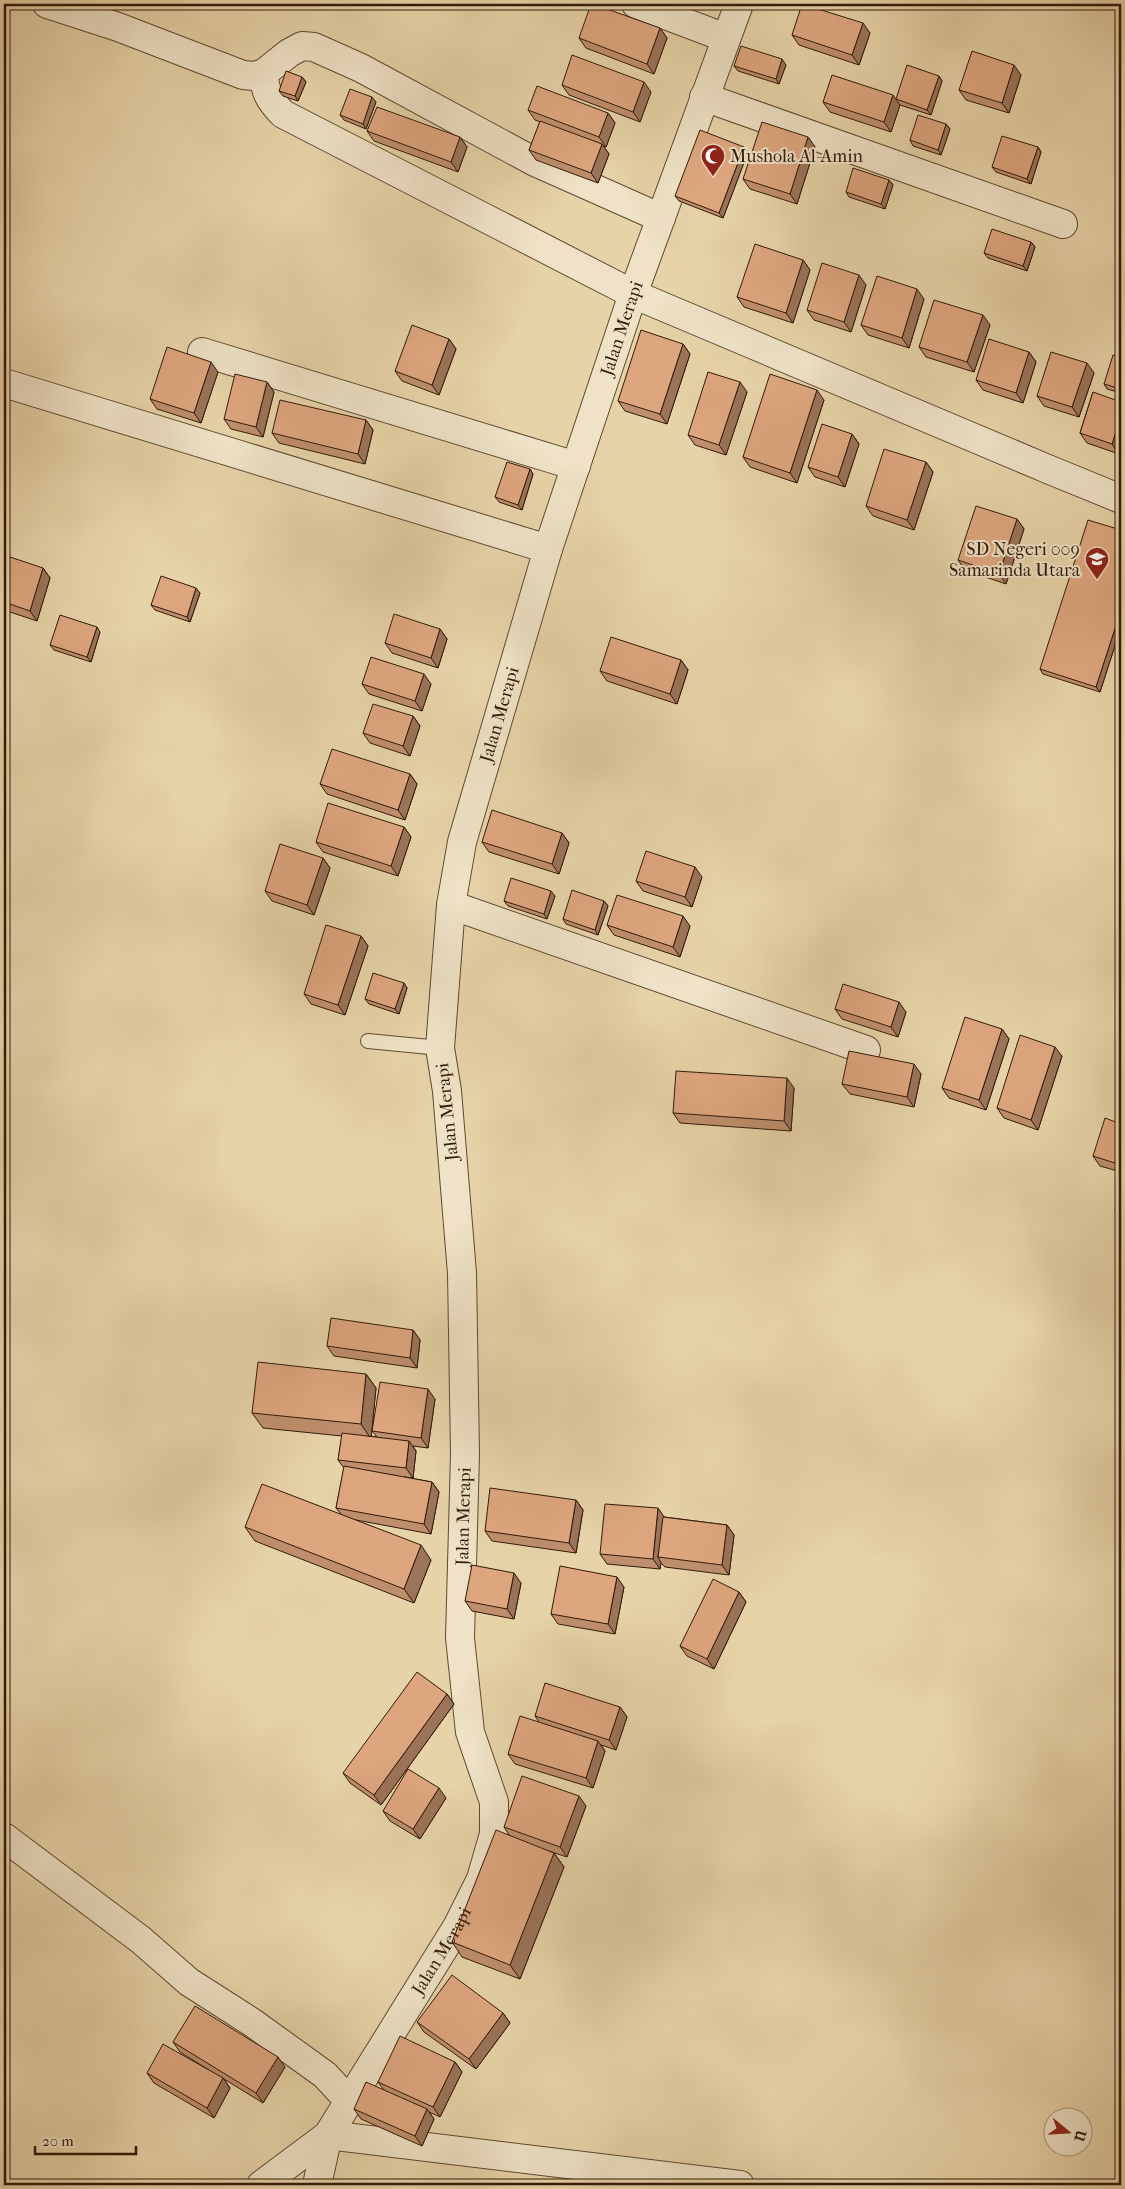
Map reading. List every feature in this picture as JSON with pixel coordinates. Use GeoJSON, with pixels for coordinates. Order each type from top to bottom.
{"type":"FeatureCollection","features":[{"type":"Feature","properties":{"kind":"street"},"geometry":{"type":"LineString","coordinates":[[47,4],[118,27],[242,76],[264,73],[289,53],[302,46],[314,48],[361,68],[535,162],[661,218]]}},
{"type":"Feature","properties":{"kind":"street"},"geometry":{"type":"LineString","coordinates":[[636,4],[726,38]]}},
{"type":"Feature","properties":{"kind":"street","name":"Jalan Merapi"},"geometry":{"type":"LineString","coordinates":[[261,2185],[328,2135],[350,2102],[456,1926],[481,1879],[494,1834],[494,1802],[470,1732],[460,1638],[465,1454],[462,1273],[446,1091],[440,1048],[451,905],[462,842],[548,549],[633,294],[739,4]]}},
{"type":"Feature","properties":{"kind":"street"},"geometry":{"type":"LineString","coordinates":[[264,73],[264,87],[270,101],[282,114],[633,294],[1121,499]]}},
{"type":"Feature","properties":{"kind":"street"},"geometry":{"type":"LineString","coordinates":[[704,97],[1064,224]]}},
{"type":"Feature","properties":{"kind":"street"},"geometry":{"type":"LineString","coordinates":[[202,352],[576,466]]}},
{"type":"Feature","properties":{"kind":"street"},"geometry":{"type":"LineString","coordinates":[[4,383],[548,549]]}},
{"type":"Feature","properties":{"kind":"street"},"geometry":{"type":"LineString","coordinates":[[451,905],[866,1050]]}},
{"type":"Feature","properties":{"kind":"street"},"geometry":{"type":"LineString","coordinates":[[4,1837],[141,1940],[189,1982],[253,2022],[325,2075],[350,2102]]}},
{"type":"Feature","properties":{"kind":"street"},"geometry":{"type":"LineString","coordinates":[[317,2185],[328,2135],[740,2185]]}},
{"type":"Feature","properties":{"kind":"lane"},"geometry":{"type":"LineString","coordinates":[[368,1041],[440,1048]]}},
{"type":"Feature","properties":{"kind":"building"},"geometry":{"type":"Polygon","coordinates":[[[591,4],[660,28],[647,64],[579,38],[591,4]]]}},
{"type":"Feature","properties":{"kind":"building"},"geometry":{"type":"Polygon","coordinates":[[[802,4],[863,23],[852,55],[792,35],[802,4]]]}},
{"type":"Feature","properties":{"kind":"building"},"geometry":{"type":"Polygon","coordinates":[[[741,46],[782,59],[776,79],[734,66],[741,46]]]}},
{"type":"Feature","properties":{"kind":"building"},"geometry":{"type":"Polygon","coordinates":[[[972,51],[1014,65],[1002,103],[959,90],[972,51]]]}},
{"type":"Feature","properties":{"kind":"building"},"geometry":{"type":"Polygon","coordinates":[[[572,55],[644,82],[633,112],[562,85],[572,55]]]}},
{"type":"Feature","properties":{"kind":"building"},"geometry":{"type":"Polygon","coordinates":[[[907,65],[939,76],[927,110],[896,99],[907,65]]]}},
{"type":"Feature","properties":{"kind":"building"},"geometry":{"type":"Polygon","coordinates":[[[286,71],[302,77],[295,96],[279,91],[286,71]]]}},
{"type":"Feature","properties":{"kind":"building"},"geometry":{"type":"Polygon","coordinates":[[[832,75],[893,95],[884,122],[823,102],[832,75]]]}},
{"type":"Feature","properties":{"kind":"building"},"geometry":{"type":"Polygon","coordinates":[[[537,86],[608,113],[599,137],[528,110],[537,86]]]}},
{"type":"Feature","properties":{"kind":"building"},"geometry":{"type":"Polygon","coordinates":[[[350,89],[372,97],[363,124],[340,115],[350,89]]]}},
{"type":"Feature","properties":{"kind":"building"},"geometry":{"type":"Polygon","coordinates":[[[377,107],[460,137],[451,162],[367,131],[377,107]]]}},
{"type":"Feature","properties":{"kind":"building"},"geometry":{"type":"Polygon","coordinates":[[[918,115],[946,124],[938,150],[910,140],[918,115]]]}},
{"type":"Feature","properties":{"kind":"building"},"geometry":{"type":"Polygon","coordinates":[[[540,121],[602,144],[591,173],[529,150],[540,121]]]}},
{"type":"Feature","properties":{"kind":"building"},"geometry":{"type":"Polygon","coordinates":[[[762,122],[808,137],[790,194],[743,179],[762,122]]]}},
{"type":"Feature","properties":{"kind":"building","name":"Mushola Al-Amin"},"geometry":{"type":"Polygon","coordinates":[[[700,130],[744,147],[719,213],[675,196],[700,130]]]}},
{"type":"Feature","properties":{"kind":"building"},"geometry":{"type":"Polygon","coordinates":[[[1002,136],[1038,147],[1027,179],[992,167],[1002,136]]]}},
{"type":"Feature","properties":{"kind":"building"},"geometry":{"type":"Polygon","coordinates":[[[853,168],[889,180],[881,204],[846,192],[853,168]]]}},
{"type":"Feature","properties":{"kind":"building"},"geometry":{"type":"Polygon","coordinates":[[[992,229],[1031,242],[1023,266],[984,253],[992,229]]]}},
{"type":"Feature","properties":{"kind":"building"},"geometry":{"type":"Polygon","coordinates":[[[755,244],[803,260],[786,313],[737,297],[755,244]]]}},
{"type":"Feature","properties":{"kind":"building"},"geometry":{"type":"Polygon","coordinates":[[[822,263],[859,275],[844,322],[807,310],[822,263]]]}},
{"type":"Feature","properties":{"kind":"building"},"geometry":{"type":"Polygon","coordinates":[[[877,276],[917,289],[902,338],[861,325],[877,276]]]}},
{"type":"Feature","properties":{"kind":"building"},"geometry":{"type":"Polygon","coordinates":[[[934,300],[983,315],[967,362],[919,347],[934,300]]]}},
{"type":"Feature","properties":{"kind":"building"},"geometry":{"type":"Polygon","coordinates":[[[412,325],[449,339],[432,385],[395,371],[412,325]]]}},
{"type":"Feature","properties":{"kind":"building"},"geometry":{"type":"Polygon","coordinates":[[[641,330],[683,344],[660,414],[618,401],[641,330]]]}},
{"type":"Feature","properties":{"kind":"building"},"geometry":{"type":"Polygon","coordinates":[[[989,339],[1029,352],[1016,393],[976,380],[989,339]]]}},
{"type":"Feature","properties":{"kind":"building"},"geometry":{"type":"Polygon","coordinates":[[[167,347],[211,362],[194,413],[150,399],[167,347]]]}},
{"type":"Feature","properties":{"kind":"building"},"geometry":{"type":"Polygon","coordinates":[[[1051,352],[1087,363],[1072,407],[1037,396],[1051,352]]]}},
{"type":"Feature","properties":{"kind":"building"},"geometry":{"type":"Polygon","coordinates":[[[1113,355],[1121,358],[1121,389],[1104,384],[1113,355]]]}},
{"type":"Feature","properties":{"kind":"building"},"geometry":{"type":"Polygon","coordinates":[[[708,372],[740,382],[719,445],[688,435],[708,372]]]}},
{"type":"Feature","properties":{"kind":"building"},"geometry":{"type":"Polygon","coordinates":[[[235,374],[267,382],[256,427],[224,419],[235,374]]]}},
{"type":"Feature","properties":{"kind":"building"},"geometry":{"type":"Polygon","coordinates":[[[770,374],[817,390],[790,473],[743,457],[770,374]]]}},
{"type":"Feature","properties":{"kind":"building"},"geometry":{"type":"Polygon","coordinates":[[[1093,392],[1121,402],[1121,417],[1112,444],[1080,433],[1093,392]]]}},
{"type":"Feature","properties":{"kind":"building"},"geometry":{"type":"Polygon","coordinates":[[[280,400],[366,420],[358,454],[272,433],[280,400]]]}},
{"type":"Feature","properties":{"kind":"building"},"geometry":{"type":"Polygon","coordinates":[[[822,424],[852,434],[838,477],[808,467],[822,424]]]}},
{"type":"Feature","properties":{"kind":"building"},"geometry":{"type":"Polygon","coordinates":[[[884,449],[926,462],[907,520],[866,506],[884,449]]]}},
{"type":"Feature","properties":{"kind":"building"},"geometry":{"type":"Polygon","coordinates":[[[507,462],[530,469],[518,505],[495,497],[507,462]]]}},
{"type":"Feature","properties":{"kind":"building"},"geometry":{"type":"Polygon","coordinates":[[[976,506],[1017,519],[999,574],[958,560],[976,506]]]}},
{"type":"Feature","properties":{"kind":"building","name":"SD Negeri 009 Samarinda Utara"},"geometry":{"type":"Polygon","coordinates":[[[1088,520],[1121,530],[1121,610],[1096,687],[1040,669],[1088,520]]]}},
{"type":"Feature","properties":{"kind":"building"},"geometry":{"type":"Polygon","coordinates":[[[10,557],[43,568],[30,611],[4,602],[4,575],[10,557]]]}},
{"type":"Feature","properties":{"kind":"building"},"geometry":{"type":"Polygon","coordinates":[[[161,576],[196,588],[187,617],[151,605],[161,576]]]}},
{"type":"Feature","properties":{"kind":"building"},"geometry":{"type":"Polygon","coordinates":[[[394,614],[440,629],[431,658],[385,643],[394,614]]]}},
{"type":"Feature","properties":{"kind":"building"},"geometry":{"type":"Polygon","coordinates":[[[60,615],[97,627],[87,657],[50,645],[60,615]]]}},
{"type":"Feature","properties":{"kind":"building"},"geometry":{"type":"Polygon","coordinates":[[[611,637],[681,660],[670,694],[600,671],[611,637]]]}},
{"type":"Feature","properties":{"kind":"building"},"geometry":{"type":"Polygon","coordinates":[[[371,657],[424,674],[415,701],[362,684],[371,657]]]}},
{"type":"Feature","properties":{"kind":"building"},"geometry":{"type":"Polygon","coordinates":[[[373,704],[413,716],[403,746],[363,733],[373,704]]]}},
{"type":"Feature","properties":{"kind":"building"},"geometry":{"type":"Polygon","coordinates":[[[332,749],[410,774],[398,810],[320,784],[332,749]]]}},
{"type":"Feature","properties":{"kind":"building"},"geometry":{"type":"Polygon","coordinates":[[[328,803],[404,827],[391,866],[316,842],[328,803]]]}},
{"type":"Feature","properties":{"kind":"building"},"geometry":{"type":"Polygon","coordinates":[[[492,810],[562,833],[552,864],[482,842],[492,810]]]}},
{"type":"Feature","properties":{"kind":"building"},"geometry":{"type":"Polygon","coordinates":[[[280,844],[323,858],[307,905],[265,891],[280,844]]]}},
{"type":"Feature","properties":{"kind":"building"},"geometry":{"type":"Polygon","coordinates":[[[646,851],[695,867],[685,897],[636,881],[646,851]]]}},
{"type":"Feature","properties":{"kind":"building"},"geometry":{"type":"Polygon","coordinates":[[[511,878],[551,891],[544,914],[504,901],[511,878]]]}},
{"type":"Feature","properties":{"kind":"building"},"geometry":{"type":"Polygon","coordinates":[[[572,890],[604,901],[595,930],[563,919],[572,890]]]}},
{"type":"Feature","properties":{"kind":"building"},"geometry":{"type":"Polygon","coordinates":[[[617,895],[683,916],[673,947],[607,925],[617,895]]]}},
{"type":"Feature","properties":{"kind":"building"},"geometry":{"type":"Polygon","coordinates":[[[326,925],[361,936],[338,1005],[304,994],[326,925]]]}},
{"type":"Feature","properties":{"kind":"building"},"geometry":{"type":"Polygon","coordinates":[[[373,973],[404,983],[395,1009],[365,999],[373,973]]]}},
{"type":"Feature","properties":{"kind":"building"},"geometry":{"type":"Polygon","coordinates":[[[843,984],[899,1002],[891,1027],[835,1009],[843,984]]]}},
{"type":"Feature","properties":{"kind":"building"},"geometry":{"type":"Polygon","coordinates":[[[965,1017],[1002,1029],[979,1100],[942,1088],[965,1017]]]}},
{"type":"Feature","properties":{"kind":"building"},"geometry":{"type":"Polygon","coordinates":[[[1020,1035],[1055,1047],[1031,1120],[997,1108],[1020,1035]]]}},
{"type":"Feature","properties":{"kind":"building"},"geometry":{"type":"Polygon","coordinates":[[[849,1051],[914,1064],[907,1097],[842,1084],[849,1051]]]}},
{"type":"Feature","properties":{"kind":"building"},"geometry":{"type":"Polygon","coordinates":[[[676,1071],[787,1078],[784,1121],[673,1113],[676,1071]]]}},
{"type":"Feature","properties":{"kind":"building"},"geometry":{"type":"Polygon","coordinates":[[[1105,1118],[1121,1124],[1121,1165],[1093,1156],[1105,1118]]]}},
{"type":"Feature","properties":{"kind":"building"},"geometry":{"type":"Polygon","coordinates":[[[1121,1190],[1121,1212],[1115,1210],[1121,1190]]]}},
{"type":"Feature","properties":{"kind":"building"},"geometry":{"type":"Polygon","coordinates":[[[331,1318],[413,1330],[410,1358],[327,1346],[331,1318]]]}},
{"type":"Feature","properties":{"kind":"building"},"geometry":{"type":"Polygon","coordinates":[[[258,1362],[366,1374],[361,1424],[252,1413],[258,1362]]]}},
{"type":"Feature","properties":{"kind":"building"},"geometry":{"type":"Polygon","coordinates":[[[380,1382],[428,1389],[421,1438],[372,1431],[380,1382]]]}},
{"type":"Feature","properties":{"kind":"building"},"geometry":{"type":"Polygon","coordinates":[[[342,1433],[409,1441],[406,1468],[338,1460],[342,1433]]]}},
{"type":"Feature","properties":{"kind":"building"},"geometry":{"type":"Polygon","coordinates":[[[344,1466],[432,1482],[424,1524],[336,1508],[344,1466]]]}},
{"type":"Feature","properties":{"kind":"building"},"geometry":{"type":"Polygon","coordinates":[[[262,1484],[421,1545],[404,1589],[245,1527],[262,1484]]]}},
{"type":"Feature","properties":{"kind":"building"},"geometry":{"type":"Polygon","coordinates":[[[490,1488],[576,1500],[569,1543],[485,1531],[490,1488]]]}},
{"type":"Feature","properties":{"kind":"building"},"geometry":{"type":"Polygon","coordinates":[[[605,1504],[658,1508],[653,1559],[600,1554],[605,1504]]]}},
{"type":"Feature","properties":{"kind":"building"},"geometry":{"type":"Polygon","coordinates":[[[663,1517],[727,1525],[722,1565],[658,1557],[663,1517]]]}},
{"type":"Feature","properties":{"kind":"building"},"geometry":{"type":"Polygon","coordinates":[[[472,1565],[514,1573],[507,1609],[465,1601],[472,1565]]]}},
{"type":"Feature","properties":{"kind":"building"},"geometry":{"type":"Polygon","coordinates":[[[560,1566],[617,1577],[608,1624],[551,1614],[560,1566]]]}},
{"type":"Feature","properties":{"kind":"building"},"geometry":{"type":"Polygon","coordinates":[[[713,1579],[739,1592],[707,1659],[680,1646],[713,1579]]]}},
{"type":"Feature","properties":{"kind":"building"},"geometry":{"type":"Polygon","coordinates":[[[417,1672],[447,1694],[374,1795],[343,1773],[417,1672]]]}},
{"type":"Feature","properties":{"kind":"building"},"geometry":{"type":"Polygon","coordinates":[[[545,1683],[620,1707],[609,1740],[535,1716],[545,1683]]]}},
{"type":"Feature","properties":{"kind":"building"},"geometry":{"type":"Polygon","coordinates":[[[520,1716],[598,1741],[586,1778],[508,1754],[520,1716]]]}},
{"type":"Feature","properties":{"kind":"building"},"geometry":{"type":"Polygon","coordinates":[[[408,1769],[439,1788],[413,1829],[383,1811],[408,1769]]]}},
{"type":"Feature","properties":{"kind":"building"},"geometry":{"type":"Polygon","coordinates":[[[522,1776],[579,1796],[560,1847],[504,1827],[522,1776]]]}},
{"type":"Feature","properties":{"kind":"building"},"geometry":{"type":"Polygon","coordinates":[[[496,1830],[554,1853],[510,1965],[452,1942],[496,1830]]]}},
{"type":"Feature","properties":{"kind":"building"},"geometry":{"type":"Polygon","coordinates":[[[452,1975],[503,2013],[469,2059],[417,2022],[452,1975]]]}},
{"type":"Feature","properties":{"kind":"building"},"geometry":{"type":"Polygon","coordinates":[[[195,2006],[278,2057],[256,2093],[173,2042],[195,2006]]]}},
{"type":"Feature","properties":{"kind":"building"},"geometry":{"type":"Polygon","coordinates":[[[400,2036],[455,2062],[433,2107],[378,2082],[400,2036]]]}},
{"type":"Feature","properties":{"kind":"building"},"geometry":{"type":"Polygon","coordinates":[[[163,2044],[223,2078],[207,2108],[147,2073],[163,2044]]]}},
{"type":"Feature","properties":{"kind":"building"},"geometry":{"type":"Polygon","coordinates":[[[366,2082],[427,2109],[415,2136],[354,2109],[366,2082]]]}},
{"type":"Feature","properties":{"kind":"place","name":"Mushola Al-Amin"},"geometry":{"type":"Point","coordinates":[713,177]}},
{"type":"Feature","properties":{"kind":"place","name":"SD Negeri 009 Samarinda Utara"},"geometry":{"type":"Point","coordinates":[1097,580]}}]}
